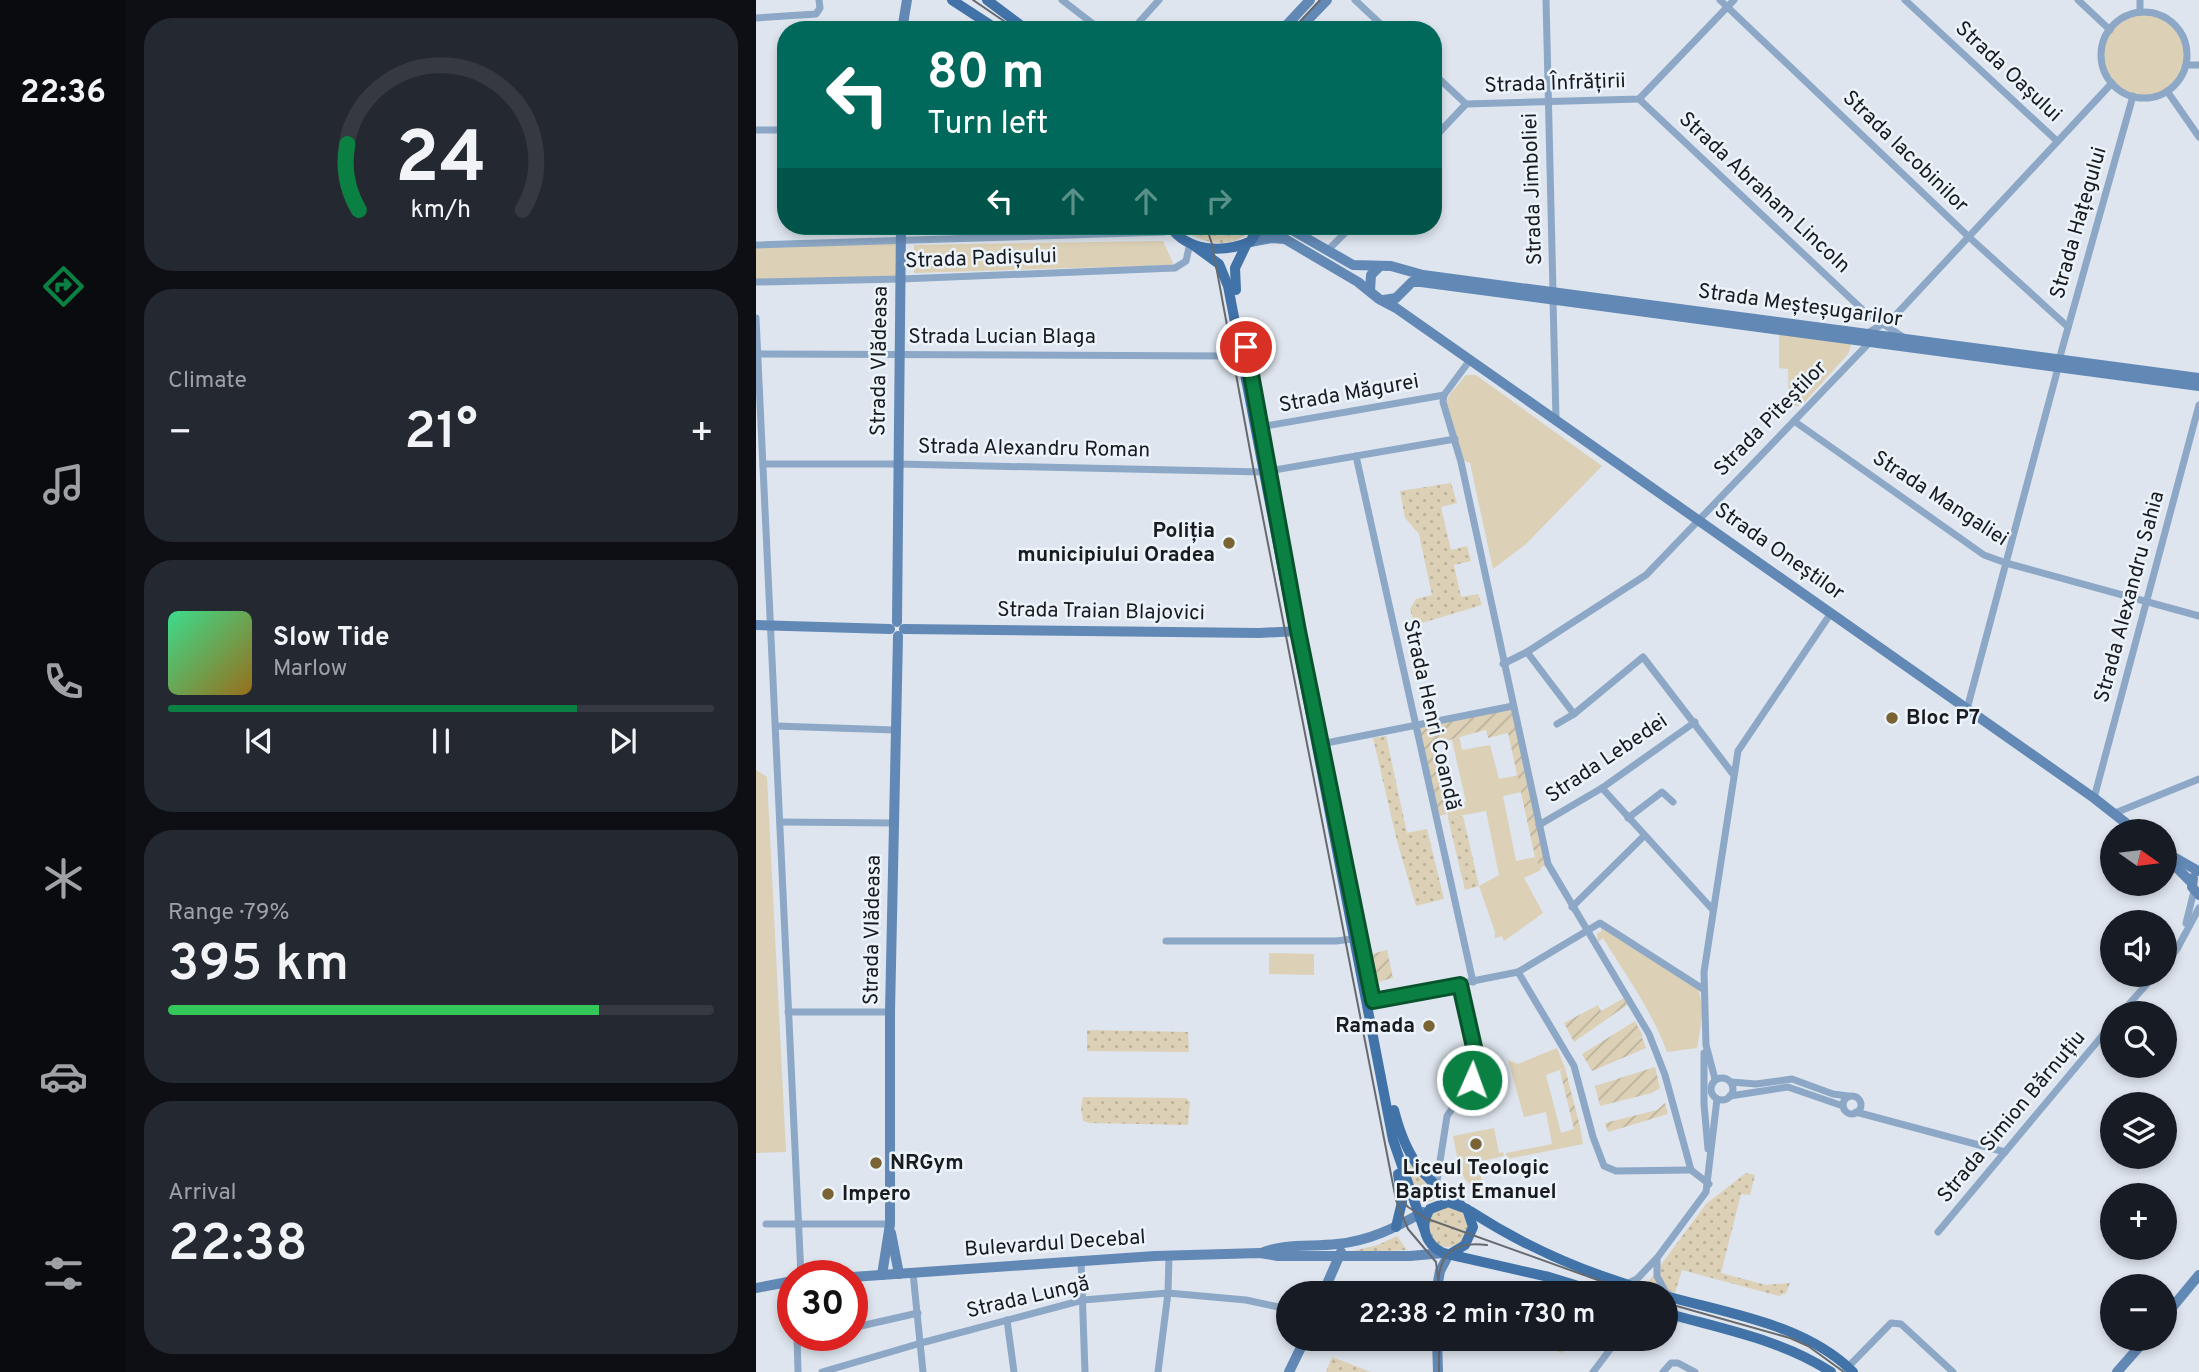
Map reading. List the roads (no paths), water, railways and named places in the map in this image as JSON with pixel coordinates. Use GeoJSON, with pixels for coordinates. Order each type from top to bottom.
{"type":"FeatureCollection","features":[{"type":"Feature","properties":{"kind":"main road"},"geometry":{"type":"LineString","coordinates":[[952,0],[984,21]]}},
{"type":"Feature","properties":{"kind":"main road"},"geometry":{"type":"LineString","coordinates":[[987,0],[1015,21]]}},
{"type":"Feature","properties":{"kind":"main road"},"geometry":{"type":"LineString","coordinates":[[1177,235],[1215,261],[1224,272],[1245,354],[1266,472]]}},
{"type":"Feature","properties":{"kind":"main road"},"geometry":{"type":"LineString","coordinates":[[1253,235],[1236,263],[1234,277],[1245,354],[1318,744],[1388,1087],[1401,1134],[1415,1163],[1436,1188],[1509,1236],[1616,1281]]}},
{"type":"Feature","properties":{"kind":"main road"},"geometry":{"type":"LineString","coordinates":[[1192,244],[1221,249],[1248,242]]}},
{"type":"Feature","properties":{"kind":"main road"},"geometry":{"type":"LineString","coordinates":[[1370,1002],[1402,1202],[1391,1230]]}},
{"type":"Feature","properties":{"kind":"main road"},"geometry":{"type":"LineString","coordinates":[[1393,1140],[1418,1215],[1424,1229],[1430,1243],[1447,1254],[1461,1249],[1471,1237],[1473,1222],[1464,1207],[1444,1202],[1430,1209],[1425,1218],[1424,1229]]}},
{"type":"Feature","properties":{"kind":"main road","name":"Bulevardul Decebal"},"geometry":{"type":"LineString","coordinates":[[1447,1254],[1562,1281]]}},
{"type":"Feature","properties":{"kind":"main road"},"geometry":{"type":"LineString","coordinates":[[1678,1298],[1796,1334],[1831,1354],[1850,1369]]}},
{"type":"Feature","properties":{"kind":"main road"},"geometry":{"type":"LineString","coordinates":[[1678,1316],[1782,1347],[1832,1372]]}},
{"type":"Feature","properties":{"kind":"street"},"geometry":{"type":"LineString","coordinates":[[756,18],[816,14],[820,8],[819,0]]}},
{"type":"Feature","properties":{"kind":"street"},"geometry":{"type":"LineString","coordinates":[[900,0],[901,21]]}},
{"type":"Feature","properties":{"kind":"street"},"geometry":{"type":"LineString","coordinates":[[903,21],[906,0]]}},
{"type":"Feature","properties":{"kind":"street"},"geometry":{"type":"LineString","coordinates":[[905,11],[913,0]]}},
{"type":"Feature","properties":{"kind":"street"},"geometry":{"type":"LineString","coordinates":[[1062,0],[1089,21]]}},
{"type":"Feature","properties":{"kind":"street"},"geometry":{"type":"LineString","coordinates":[[1140,21],[1159,0]]}},
{"type":"Feature","properties":{"kind":"street"},"geometry":{"type":"LineString","coordinates":[[1290,21],[1310,0]]}},
{"type":"Feature","properties":{"kind":"street"},"geometry":{"type":"LineString","coordinates":[[1306,21],[1326,0]]}},
{"type":"Feature","properties":{"kind":"street"},"geometry":{"type":"LineString","coordinates":[[1355,0],[1377,21]]}},
{"type":"Feature","properties":{"kind":"street","name":"Strada Jimboliei"},"geometry":{"type":"LineString","coordinates":[[1546,0],[1556,418]]}},
{"type":"Feature","properties":{"kind":"street","name":"Strada Iacobinilor"},"geometry":{"type":"LineString","coordinates":[[1720,0],[1969,237],[2068,327]]}},
{"type":"Feature","properties":{"kind":"street","name":"Strada Înfrățirii"},"geometry":{"type":"LineString","coordinates":[[1442,129],[1466,104],[1639,99],[1734,0]]}},
{"type":"Feature","properties":{"kind":"street","name":"Strada Oașului"},"geometry":{"type":"LineString","coordinates":[[1905,0],[2057,141]]}},
{"type":"Feature","properties":{"kind":"street"},"geometry":{"type":"LineString","coordinates":[[2078,0],[2110,30]]}},
{"type":"Feature","properties":{"kind":"street"},"geometry":{"type":"LineString","coordinates":[[2140,0],[2140,12]]}},
{"type":"Feature","properties":{"kind":"street"},"geometry":{"type":"LineString","coordinates":[[2140,12],[2153,13],[2167,19],[2178,28],[2185,41],[2186,65],[2176,84],[2167,91],[2146,98],[2133,96],[2112,83],[2106,74],[2102,51],[2110,30],[2128,15],[2140,12]]}},
{"type":"Feature","properties":{"kind":"street"},"geometry":{"type":"LineString","coordinates":[[2186,65],[2199,65]]}},
{"type":"Feature","properties":{"kind":"street"},"geometry":{"type":"LineString","coordinates":[[1442,81],[1466,104]]}},
{"type":"Feature","properties":{"kind":"street","name":"Strada Piteștilor"},"geometry":{"type":"LineString","coordinates":[[1503,664],[1527,652],[1646,575],[1794,421],[1868,338],[1882,324],[1893,318],[2112,83]]}},
{"type":"Feature","properties":{"kind":"street"},"geometry":{"type":"LineString","coordinates":[[2167,91],[2199,137]]}},
{"type":"Feature","properties":{"kind":"street","name":"Strada Hațegului"},"geometry":{"type":"LineString","coordinates":[[1967,709],[2068,327],[2133,96]]}},
{"type":"Feature","properties":{"kind":"street","name":"Strada Abraham Lincoln"},"geometry":{"type":"LineString","coordinates":[[1639,99],[1865,312],[1907,340]]}},
{"type":"Feature","properties":{"kind":"street"},"geometry":{"type":"LineString","coordinates":[[756,130],[777,130]]}},
{"type":"Feature","properties":{"kind":"street","name":"Strada Vlădeasa"},"geometry":{"type":"LineString","coordinates":[[882,1275],[890,1224],[890,1012],[895,823],[901,235]]}},
{"type":"Feature","properties":{"kind":"street","name":"Strada Padișului"},"geometry":{"type":"LineString","coordinates":[[756,245],[901,242],[1018,235]]}},
{"type":"Feature","properties":{"kind":"street"},"geometry":{"type":"LineString","coordinates":[[1248,242],[1266,238],[1285,239],[1370,291],[1378,299],[1396,303],[1403,289],[1403,277],[1396,268],[1385,265],[1353,265],[1300,235]]}},
{"type":"Feature","properties":{"kind":"street"},"geometry":{"type":"LineString","coordinates":[[1327,251],[1343,235]]}},
{"type":"Feature","properties":{"kind":"street","name":"Strada Padișului"},"geometry":{"type":"LineString","coordinates":[[756,282],[1175,268],[1186,261],[1192,244]]}},
{"type":"Feature","properties":{"kind":"street"},"geometry":{"type":"LineString","coordinates":[[1370,291],[1371,275],[1379,267]]}},
{"type":"Feature","properties":{"kind":"street","name":"Strada Meșteșugarilor"},"geometry":{"type":"LineString","coordinates":[[1396,268],[1423,275],[1553,296]]}},
{"type":"Feature","properties":{"kind":"street","name":"Strada Meșteșugarilor"},"geometry":{"type":"LineString","coordinates":[[1403,289],[1412,282],[1421,282],[1553,296],[2059,364],[2199,378]]}},
{"type":"Feature","properties":{"kind":"street","name":"Strada Oneștilor"},"geometry":{"type":"LineString","coordinates":[[1396,303],[1470,360],[2122,819]]}},
{"type":"Feature","properties":{"kind":"street"},"geometry":{"type":"LineString","coordinates":[[1865,312],[1869,321],[1868,338]]}},
{"type":"Feature","properties":{"kind":"street"},"geometry":{"type":"LineString","coordinates":[[756,318],[798,1224],[796,1260]]}},
{"type":"Feature","properties":{"kind":"street"},"geometry":{"type":"LineString","coordinates":[[1893,318],[1894,332]]}},
{"type":"Feature","properties":{"kind":"street","name":"Strada Meșteșugarilor"},"geometry":{"type":"LineString","coordinates":[[1868,338],[1907,340],[2199,386]]}},
{"type":"Feature","properties":{"kind":"street","name":"Strada Lucian Blaga"},"geometry":{"type":"LineString","coordinates":[[757,354],[1245,354]]}},
{"type":"Feature","properties":{"kind":"street"},"geometry":{"type":"LineString","coordinates":[[1470,360],[1444,395],[1443,402],[1455,439],[1548,864],[1649,1034],[1665,1075],[1691,1170],[1709,1184]]}},
{"type":"Feature","properties":{"kind":"street","name":"Strada Măgurei"},"geometry":{"type":"LineString","coordinates":[[1260,427],[1444,395]]}},
{"type":"Feature","properties":{"kind":"street","name":"Strada Alexandru Sahia"},"geometry":{"type":"LineString","coordinates":[[2094,798],[2199,405]]}},
{"type":"Feature","properties":{"kind":"street","name":"Strada Mangaliei"},"geometry":{"type":"LineString","coordinates":[[1794,421],[1984,555],[2199,616]]}},
{"type":"Feature","properties":{"kind":"street","name":"Strada Alexandru Roman"},"geometry":{"type":"LineString","coordinates":[[763,464],[898,464],[1266,472],[1455,439]]}},
{"type":"Feature","properties":{"kind":"street","name":"Strada Henri Coandă"},"geometry":{"type":"LineString","coordinates":[[1356,456],[1473,982]]}},
{"type":"Feature","properties":{"kind":"street"},"geometry":{"type":"LineString","coordinates":[[1710,1155],[1704,1104],[1703,1056],[1706,1045],[1703,989],[1738,751],[1831,612]]}},
{"type":"Feature","properties":{"kind":"street","name":"Strada Traian Blajovici"},"geometry":{"type":"LineString","coordinates":[[756,625],[897,629],[1259,633],[1296,631]]}},
{"type":"Feature","properties":{"kind":"street"},"geometry":{"type":"LineString","coordinates":[[1527,652],[1574,714]]}},
{"type":"Feature","properties":{"kind":"street"},"geometry":{"type":"LineString","coordinates":[[1557,724],[1574,714],[1643,657],[1733,774]]}},
{"type":"Feature","properties":{"kind":"street"},"geometry":{"type":"LineString","coordinates":[[1318,744],[1513,706]]}},
{"type":"Feature","properties":{"kind":"street","name":"Strada Lebedei"},"geometry":{"type":"LineString","coordinates":[[1539,825],[1602,788],[1695,722]]}},
{"type":"Feature","properties":{"kind":"street"},"geometry":{"type":"LineString","coordinates":[[776,726],[895,730]]}},
{"type":"Feature","properties":{"kind":"street"},"geometry":{"type":"LineString","coordinates":[[2115,813],[2199,779]]}},
{"type":"Feature","properties":{"kind":"street"},"geometry":{"type":"LineString","coordinates":[[1602,788],[1713,910]]}},
{"type":"Feature","properties":{"kind":"street"},"geometry":{"type":"LineString","coordinates":[[1628,818],[1662,792],[1673,802]]}},
{"type":"Feature","properties":{"kind":"street"},"geometry":{"type":"LineString","coordinates":[[780,822],[895,823]]}},
{"type":"Feature","properties":{"kind":"street"},"geometry":{"type":"LineString","coordinates":[[1572,907],[1644,836]]}},
{"type":"Feature","properties":{"kind":"street"},"geometry":{"type":"LineString","coordinates":[[2177,860],[2199,871],[2181,940]]}},
{"type":"Feature","properties":{"kind":"street"},"geometry":{"type":"LineString","coordinates":[[2177,868],[2195,889]]}},
{"type":"Feature","properties":{"kind":"street"},"geometry":{"type":"LineString","coordinates":[[2177,946],[2199,908]]}},
{"type":"Feature","properties":{"kind":"street"},"geometry":{"type":"LineString","coordinates":[[1370,1002],[1518,972],[1601,923],[1703,989]]}},
{"type":"Feature","properties":{"kind":"street"},"geometry":{"type":"LineString","coordinates":[[1166,942],[1357,939]]}},
{"type":"Feature","properties":{"kind":"street"},"geometry":{"type":"LineString","coordinates":[[1518,972],[1574,1066],[1593,1137],[1604,1166],[1616,1171],[1691,1170]]}},
{"type":"Feature","properties":{"kind":"street"},"geometry":{"type":"LineString","coordinates":[[1436,1188],[1447,1116],[1472,1080],[1478,1065],[1460,985]]}},
{"type":"Feature","properties":{"kind":"street"},"geometry":{"type":"LineString","coordinates":[[2132,1001],[2144,987]]}},
{"type":"Feature","properties":{"kind":"street"},"geometry":{"type":"LineString","coordinates":[[788,1012],[890,1012]]}},
{"type":"Feature","properties":{"kind":"street","name":"Strada Simion Bărnuțiu"},"geometry":{"type":"LineString","coordinates":[[1938,1232],[2100,1038]]}},
{"type":"Feature","properties":{"kind":"street"},"geometry":{"type":"LineString","coordinates":[[1706,1045],[1719,1078]]}},
{"type":"Feature","properties":{"kind":"street"},"geometry":{"type":"LineString","coordinates":[[1719,1078],[1756,1084],[1792,1079],[1833,1094],[1857,1097],[1878,1116]]}},
{"type":"Feature","properties":{"kind":"street"},"geometry":{"type":"LineString","coordinates":[[1719,1078],[1710,1090],[1724,1098],[1788,1087],[1843,1106],[1848,1113],[1878,1116],[2005,1152]]}},
{"type":"Feature","properties":{"kind":"street"},"geometry":{"type":"LineString","coordinates":[[1632,1281],[1657,1258],[1706,1192],[1715,1124],[1724,1098],[1733,1089],[1731,1082]]}},
{"type":"Feature","properties":{"kind":"street"},"geometry":{"type":"LineString","coordinates":[[1843,1106],[1848,1096]]}},
{"type":"Feature","properties":{"kind":"street"},"geometry":{"type":"LineString","coordinates":[[1856,1112],[1860,1108],[1860,1102]]}},
{"type":"Feature","properties":{"kind":"street","name":"Bulevardul Decebal"},"geometry":{"type":"LineString","coordinates":[[1260,1253],[1275,1248],[1352,1242],[1391,1230],[1430,1209]]}},
{"type":"Feature","properties":{"kind":"street"},"geometry":{"type":"LineString","coordinates":[[765,1224],[890,1224]]}},
{"type":"Feature","properties":{"kind":"street","name":"Strada Vlădeasa"},"geometry":{"type":"LineString","coordinates":[[890,1224],[899,1274]]}},
{"type":"Feature","properties":{"kind":"street","name":"Bulevardul Decebal"},"geometry":{"type":"LineString","coordinates":[[1337,1256],[1347,1249],[1380,1240],[1391,1230]]}},
{"type":"Feature","properties":{"kind":"street"},"geometry":{"type":"LineString","coordinates":[[1438,1281],[1447,1254]]}},
{"type":"Feature","properties":{"kind":"street","name":"Bulevardul Decebal"},"geometry":{"type":"LineString","coordinates":[[868,1275],[1168,1255],[1447,1254]]}},
{"type":"Feature","properties":{"kind":"street"},"geometry":{"type":"LineString","coordinates":[[1158,1372],[1168,1293],[1168,1255]]}},
{"type":"Feature","properties":{"kind":"street"},"geometry":{"type":"LineString","coordinates":[[1328,1281],[1337,1256]]}},
{"type":"Feature","properties":{"kind":"street"},"geometry":{"type":"LineString","coordinates":[[1657,1258],[1660,1281]]}},
{"type":"Feature","properties":{"kind":"street"},"geometry":{"type":"LineString","coordinates":[[1081,1260],[1085,1372]]}},
{"type":"Feature","properties":{"kind":"street"},"geometry":{"type":"LineString","coordinates":[[913,1273],[923,1372]]}},
{"type":"Feature","properties":{"kind":"street"},"geometry":{"type":"LineString","coordinates":[[2177,1302],[2199,1275]]}},
{"type":"Feature","properties":{"kind":"street"},"geometry":{"type":"LineString","coordinates":[[756,1287],[777,1283]]}},
{"type":"Feature","properties":{"kind":"street","name":"Strada Lungă"},"geometry":{"type":"LineString","coordinates":[[822,1372],[1083,1300],[1168,1293],[1246,1300],[1276,1306]]}},
{"type":"Feature","properties":{"kind":"street"},"geometry":{"type":"LineString","coordinates":[[868,1324],[918,1313]]}},
{"type":"Feature","properties":{"kind":"street"},"geometry":{"type":"LineString","coordinates":[[1007,1320],[1014,1372]]}},
{"type":"Feature","properties":{"kind":"street"},"geometry":{"type":"LineString","coordinates":[[1850,1369],[1891,1323],[1902,1324],[1953,1372]]}},
{"type":"Feature","properties":{"kind":"street"},"geometry":{"type":"LineString","coordinates":[[797,1351],[798,1372]]}},
{"type":"Feature","properties":{"kind":"street"},"geometry":{"type":"LineString","coordinates":[[1289,1372],[1300,1351]]}},
{"type":"Feature","properties":{"kind":"street"},"geometry":{"type":"LineString","coordinates":[[1437,1351],[1438,1372]]}},
{"type":"Feature","properties":{"kind":"street"},"geometry":{"type":"LineString","coordinates":[[1593,1372],[1609,1351]]}},
{"type":"Feature","properties":{"kind":"street"},"geometry":{"type":"LineString","coordinates":[[2118,1372],[2136,1351]]}},
{"type":"Feature","properties":{"kind":"street"},"geometry":{"type":"LineString","coordinates":[[1662,1372],[1671,1363],[1678,1363],[1695,1372]]}},
{"type":"Feature","properties":{"kind":"tram line"},"geometry":{"type":"LineString","coordinates":[[973,0],[1004,21]]}},
{"type":"Feature","properties":{"kind":"tram line"},"geometry":{"type":"LineString","coordinates":[[1300,21],[1320,0]]}},
{"type":"Feature","properties":{"kind":"tram line"},"geometry":{"type":"LineString","coordinates":[[1209,235],[1396,1200],[1408,1229],[1436,1262],[1438,1278]]}},
{"type":"Feature","properties":{"kind":"tram line"},"geometry":{"type":"LineString","coordinates":[[1397,1195],[1408,1207],[1425,1218],[1601,1281]]}},
{"type":"Feature","properties":{"kind":"tram line"},"geometry":{"type":"LineString","coordinates":[[1438,1281],[1443,1261],[1448,1254],[1463,1245],[1487,1245]]}},
{"type":"Feature","properties":{"kind":"tram line"},"geometry":{"type":"LineString","coordinates":[[1678,1306],[1790,1338],[1808,1346],[1844,1372]]}},
{"type":"Feature","properties":{"kind":"tram line"},"geometry":{"type":"LineString","coordinates":[[1439,1351],[1439,1372]]}},
{"type":"Feature","properties":{"kind":"place","name":"Poliția municipiului Oradea"},"geometry":{"type":"Point","coordinates":[1229,543]}},
{"type":"Feature","properties":{"kind":"place","name":"Bloc P7"},"geometry":{"type":"Point","coordinates":[1892,718]}},
{"type":"Feature","properties":{"kind":"place","name":"Ramada"},"geometry":{"type":"Point","coordinates":[1429,1026]}},
{"type":"Feature","properties":{"kind":"place","name":"Liceul Teologic Baptist Emanuel"},"geometry":{"type":"Point","coordinates":[1476,1144]}},
{"type":"Feature","properties":{"kind":"place","name":"NRGym"},"geometry":{"type":"Point","coordinates":[876,1163]}},
{"type":"Feature","properties":{"kind":"place","name":"Impero"},"geometry":{"type":"Point","coordinates":[828,1194]}}]}
